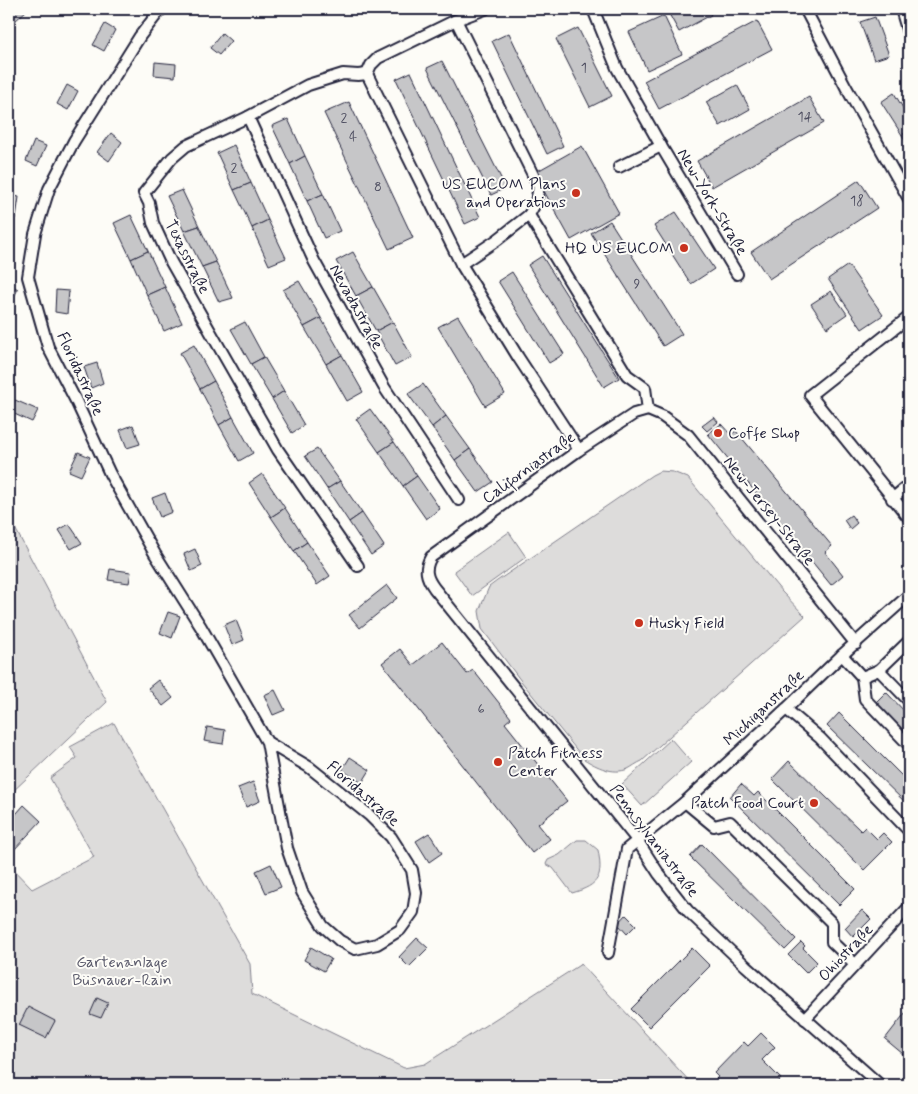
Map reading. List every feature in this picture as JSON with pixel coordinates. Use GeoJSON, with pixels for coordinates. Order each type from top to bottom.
{"type":"FeatureCollection","features":[{"type":"Feature","properties":{"kind":"street","name":"Floridastraße"},"geometry":{"type":"LineString","coordinates":[[161,9],[140,36],[74,141],[49,189],[35,234],[28,277],[48,347],[110,474],[154,554],[201,627],[267,742],[287,848],[302,892],[323,926],[340,941],[355,948],[377,944],[400,930],[413,912],[416,893],[412,870],[391,837],[369,814],[309,767],[267,742]]}},
{"type":"Feature","properties":{"kind":"street"},"geometry":{"type":"LineString","coordinates":[[485,9],[456,20],[378,58],[371,65],[367,74],[461,264],[518,357],[579,450]]}},
{"type":"Feature","properties":{"kind":"street","name":"New-York-Straße"},"geometry":{"type":"LineString","coordinates":[[593,9],[617,68],[737,274]]}},
{"type":"Feature","properties":{"kind":"street"},"geometry":{"type":"LineString","coordinates":[[805,9],[909,199]]}},
{"type":"Feature","properties":{"kind":"street"},"geometry":{"type":"LineString","coordinates":[[901,9],[909,36]]}},
{"type":"Feature","properties":{"kind":"street"},"geometry":{"type":"LineString","coordinates":[[456,20],[539,187],[536,202],[529,215],[497,240],[461,264]]}},
{"type":"Feature","properties":{"kind":"street","name":"Texasstraße"},"geometry":{"type":"LineString","coordinates":[[358,566],[278,450],[171,262],[153,223],[149,203],[144,193],[172,158],[186,146],[248,117],[308,85],[343,74],[367,74]]}},
{"type":"Feature","properties":{"kind":"street","name":"Nevadastraße"},"geometry":{"type":"LineString","coordinates":[[248,117],[314,261],[379,379],[458,500]]}},
{"type":"Feature","properties":{"kind":"street","name":"New-York-Straße"},"geometry":{"type":"LineString","coordinates":[[619,167],[661,146]]}},
{"type":"Feature","properties":{"kind":"street"},"geometry":{"type":"LineString","coordinates":[[529,215],[627,375],[645,388],[648,410]]}},
{"type":"Feature","properties":{"kind":"street"},"geometry":{"type":"LineString","coordinates":[[909,317],[810,395],[909,518]]}},
{"type":"Feature","properties":{"kind":"street","name":"Californiastraße"},"geometry":{"type":"LineString","coordinates":[[434,588],[426,574],[426,566],[431,557],[579,450],[634,414],[648,410]]}},
{"type":"Feature","properties":{"kind":"street","name":"New-Jersey-Straße"},"geometry":{"type":"LineString","coordinates":[[648,410],[662,416],[688,435],[856,644]]}},
{"type":"Feature","properties":{"kind":"street"},"geometry":{"type":"LineString","coordinates":[[892,499],[909,485]]}},
{"type":"Feature","properties":{"kind":"street","name":"Pennsylvaniastraße"},"geometry":{"type":"LineString","coordinates":[[434,588],[637,840],[659,874],[688,911],[746,966],[880,1085]]}},
{"type":"Feature","properties":{"kind":"street","name":"Michiganstraße"},"geometry":{"type":"LineString","coordinates":[[637,840],[685,802],[909,595]]}},
{"type":"Feature","properties":{"kind":"street"},"geometry":{"type":"LineString","coordinates":[[862,677],[879,670],[909,640]]}},
{"type":"Feature","properties":{"kind":"street"},"geometry":{"type":"LineString","coordinates":[[842,655],[862,677],[865,700],[909,745]]}},
{"type":"Feature","properties":{"kind":"street"},"geometry":{"type":"LineString","coordinates":[[879,670],[907,694]]}},
{"type":"Feature","properties":{"kind":"street"},"geometry":{"type":"LineString","coordinates":[[786,709],[820,738],[909,831]]}},
{"type":"Feature","properties":{"kind":"street"},"geometry":{"type":"LineString","coordinates":[[685,802],[714,826],[730,822],[832,923],[832,942],[855,964]]}},
{"type":"Feature","properties":{"kind":"street"},"geometry":{"type":"LineString","coordinates":[[608,952],[627,849],[637,840]]}},
{"type":"Feature","properties":{"kind":"street","name":"Ohiostraße"},"geometry":{"type":"LineString","coordinates":[[805,1019],[909,907]]}},
{"type":"Feature","properties":{"kind":"green space","name":"Husky Field"},"geometry":{"type":"Polygon","coordinates":[[[660,471],[673,472],[688,478],[782,592],[805,616],[642,761],[622,771],[611,771],[584,759],[482,629],[479,611],[489,587],[660,471]]]}},
{"type":"Feature","properties":{"kind":"green space"},"geometry":{"type":"Polygon","coordinates":[[[9,510],[16,530],[107,702],[9,795],[9,510]]]}},
{"type":"Feature","properties":{"kind":"green space"},"geometry":{"type":"Polygon","coordinates":[[[509,532],[526,557],[472,596],[454,571],[509,532]]]}},
{"type":"Feature","properties":{"kind":"green space","name":"Gartenanlage Büsnauer-Rain"},"geometry":{"type":"Polygon","coordinates":[[[114,723],[250,964],[252,994],[404,1068],[425,1064],[581,964],[693,1085],[9,1085],[9,865],[32,889],[94,857],[50,778],[77,758],[70,747],[114,723]]]}},
{"type":"Feature","properties":{"kind":"green space"},"geometry":{"type":"Polygon","coordinates":[[[671,739],[691,762],[642,806],[622,784],[671,739]]]}},
{"type":"Feature","properties":{"kind":"green space"},"geometry":{"type":"Polygon","coordinates":[[[577,840],[586,840],[598,850],[600,867],[594,883],[589,887],[572,893],[553,868],[546,864],[548,860],[559,855],[577,840]]]}},
{"type":"Feature","properties":{"kind":"building"},"geometry":{"type":"Polygon","coordinates":[[[9,9],[28,9],[14,22],[9,17],[9,9]]]}},
{"type":"Feature","properties":{"kind":"building"},"geometry":{"type":"Polygon","coordinates":[[[611,9],[624,9],[613,14],[611,9]]]}},
{"type":"Feature","properties":{"kind":"building"},"geometry":{"type":"Polygon","coordinates":[[[673,9],[708,9],[711,15],[679,32],[668,12],[673,9]]]}},
{"type":"Feature","properties":{"kind":"building"},"geometry":{"type":"Polygon","coordinates":[[[664,16],[682,54],[647,70],[629,32],[664,16]]]}},
{"type":"Feature","properties":{"kind":"building"},"geometry":{"type":"Polygon","coordinates":[[[875,17],[889,55],[874,60],[860,22],[875,17]]]}},
{"type":"Feature","properties":{"kind":"building"},"geometry":{"type":"Polygon","coordinates":[[[757,21],[772,49],[659,109],[644,81],[757,21]]]}},
{"type":"Feature","properties":{"kind":"building"},"geometry":{"type":"Polygon","coordinates":[[[105,24],[115,30],[104,51],[93,45],[105,24]]]}},
{"type":"Feature","properties":{"kind":"building"},"geometry":{"type":"Polygon","coordinates":[[[578,28],[612,96],[590,107],[556,39],[578,28]]]}},
{"type":"Feature","properties":{"kind":"building"},"geometry":{"type":"Polygon","coordinates":[[[222,33],[231,41],[219,55],[210,48],[222,33]]]}},
{"type":"Feature","properties":{"kind":"building"},"geometry":{"type":"Polygon","coordinates":[[[509,33],[563,146],[547,154],[492,41],[509,33]]]}},
{"type":"Feature","properties":{"kind":"building"},"geometry":{"type":"Polygon","coordinates":[[[442,61],[506,188],[491,195],[427,68],[442,61]]]}},
{"type":"Feature","properties":{"kind":"building"},"geometry":{"type":"Polygon","coordinates":[[[155,62],[176,64],[175,77],[154,75],[155,62]]]}},
{"type":"Feature","properties":{"kind":"building"},"geometry":{"type":"Polygon","coordinates":[[[411,72],[480,217],[465,224],[396,79],[411,72]]]}},
{"type":"Feature","properties":{"kind":"building"},"geometry":{"type":"Polygon","coordinates":[[[67,85],[78,91],[68,110],[57,104],[67,85]]]}},
{"type":"Feature","properties":{"kind":"building"},"geometry":{"type":"Polygon","coordinates":[[[737,85],[750,109],[720,126],[706,102],[737,85]]]}},
{"type":"Feature","properties":{"kind":"building"},"geometry":{"type":"Polygon","coordinates":[[[894,93],[909,118],[909,131],[902,135],[881,102],[894,93]]]}},
{"type":"Feature","properties":{"kind":"building"},"geometry":{"type":"Polygon","coordinates":[[[809,97],[824,123],[712,187],[697,161],[809,97]]]}},
{"type":"Feature","properties":{"kind":"building"},"geometry":{"type":"Polygon","coordinates":[[[349,102],[413,238],[389,249],[324,113],[349,102]]]}},
{"type":"Feature","properties":{"kind":"building"},"geometry":{"type":"Polygon","coordinates":[[[288,119],[305,156],[290,164],[272,126],[288,119]]]}},
{"type":"Feature","properties":{"kind":"building"},"geometry":{"type":"Polygon","coordinates":[[[909,131],[909,148],[902,135],[909,131]]]}},
{"type":"Feature","properties":{"kind":"building"},"geometry":{"type":"Polygon","coordinates":[[[111,133],[122,142],[109,161],[97,152],[111,133]]]}},
{"type":"Feature","properties":{"kind":"building"},"geometry":{"type":"Polygon","coordinates":[[[34,141],[46,146],[37,166],[26,161],[34,141]]]}},
{"type":"Feature","properties":{"kind":"building"},"geometry":{"type":"Polygon","coordinates":[[[234,145],[251,183],[234,190],[217,153],[234,145]]]}},
{"type":"Feature","properties":{"kind":"building","name":"US EUCOM Plans and Operations"},"geometry":{"type":"Polygon","coordinates":[[[582,146],[619,213],[571,240],[534,173],[582,146]]]}},
{"type":"Feature","properties":{"kind":"building"},"geometry":{"type":"Polygon","coordinates":[[[305,156],[323,194],[307,201],[290,164],[305,156]]]}},
{"type":"Feature","properties":{"kind":"building"},"geometry":{"type":"Polygon","coordinates":[[[859,180],[877,208],[769,279],[751,252],[859,180]]]}},
{"type":"Feature","properties":{"kind":"building"},"geometry":{"type":"Polygon","coordinates":[[[251,183],[268,220],[252,228],[234,190],[251,183]]]}},
{"type":"Feature","properties":{"kind":"building"},"geometry":{"type":"Polygon","coordinates":[[[182,190],[199,226],[184,231],[167,196],[182,190]]]}},
{"type":"Feature","properties":{"kind":"building"},"geometry":{"type":"Polygon","coordinates":[[[323,194],[340,231],[324,238],[307,201],[323,194]]]}},
{"type":"Feature","properties":{"kind":"building"},"geometry":{"type":"Polygon","coordinates":[[[9,195],[19,197],[16,218],[9,217],[9,195]]]}},
{"type":"Feature","properties":{"kind":"building","name":"HQ US EUCOM"},"geometry":{"type":"Polygon","coordinates":[[[676,212],[714,269],[691,284],[654,226],[676,212]]]}},
{"type":"Feature","properties":{"kind":"building"},"geometry":{"type":"Polygon","coordinates":[[[131,215],[148,251],[131,259],[114,223],[131,215]]]}},
{"type":"Feature","properties":{"kind":"building"},"geometry":{"type":"Polygon","coordinates":[[[268,220],[286,258],[269,265],[252,228],[268,220]]]}},
{"type":"Feature","properties":{"kind":"building"},"geometry":{"type":"Polygon","coordinates":[[[610,221],[682,334],[663,346],[591,233],[610,221]]]}},
{"type":"Feature","properties":{"kind":"building"},"geometry":{"type":"Polygon","coordinates":[[[199,226],[216,262],[202,267],[184,231],[199,226]]]}},
{"type":"Feature","properties":{"kind":"building"},"geometry":{"type":"Polygon","coordinates":[[[148,251],[165,287],[147,295],[131,259],[148,251]]]}},
{"type":"Feature","properties":{"kind":"building"},"geometry":{"type":"Polygon","coordinates":[[[353,252],[373,287],[356,296],[336,261],[353,252]]]}},
{"type":"Feature","properties":{"kind":"building"},"geometry":{"type":"Polygon","coordinates":[[[542,256],[619,378],[604,387],[528,265],[542,256]]]}},
{"type":"Feature","properties":{"kind":"building"},"geometry":{"type":"Polygon","coordinates":[[[216,262],[233,298],[219,302],[202,267],[216,262]]]}},
{"type":"Feature","properties":{"kind":"building"},"geometry":{"type":"Polygon","coordinates":[[[848,265],[883,315],[862,329],[828,279],[848,265]]]}},
{"type":"Feature","properties":{"kind":"building"},"geometry":{"type":"Polygon","coordinates":[[[512,272],[564,354],[549,363],[498,281],[512,272]]]}},
{"type":"Feature","properties":{"kind":"building"},"geometry":{"type":"Polygon","coordinates":[[[299,281],[321,318],[304,327],[283,290],[299,281]]]}},
{"type":"Feature","properties":{"kind":"building"},"geometry":{"type":"Polygon","coordinates":[[[9,284],[18,289],[9,306],[9,284]]]}},
{"type":"Feature","properties":{"kind":"building"},"geometry":{"type":"Polygon","coordinates":[[[165,287],[182,323],[164,331],[147,295],[165,287]]]}},
{"type":"Feature","properties":{"kind":"building"},"geometry":{"type":"Polygon","coordinates":[[[373,287],[393,322],[376,331],[356,296],[373,287]]]}},
{"type":"Feature","properties":{"kind":"building"},"geometry":{"type":"Polygon","coordinates":[[[56,290],[69,291],[67,314],[55,312],[56,290]]]}},
{"type":"Feature","properties":{"kind":"building"},"geometry":{"type":"Polygon","coordinates":[[[831,291],[847,314],[827,328],[811,304],[831,291]]]}},
{"type":"Feature","properties":{"kind":"building"},"geometry":{"type":"Polygon","coordinates":[[[458,316],[505,394],[485,406],[438,327],[458,316]]]}},
{"type":"Feature","properties":{"kind":"building"},"geometry":{"type":"Polygon","coordinates":[[[321,318],[342,355],[326,364],[304,327],[321,318]]]}},
{"type":"Feature","properties":{"kind":"building"},"geometry":{"type":"Polygon","coordinates":[[[245,322],[264,357],[251,364],[231,329],[245,322]]]}},
{"type":"Feature","properties":{"kind":"building"},"geometry":{"type":"Polygon","coordinates":[[[393,322],[412,357],[395,366],[376,331],[393,322]]]}},
{"type":"Feature","properties":{"kind":"building"},"geometry":{"type":"Polygon","coordinates":[[[194,345],[214,381],[200,389],[180,353],[194,345]]]}},
{"type":"Feature","properties":{"kind":"building"},"geometry":{"type":"Polygon","coordinates":[[[342,355],[363,392],[347,401],[326,364],[342,355]]]}},
{"type":"Feature","properties":{"kind":"building"},"geometry":{"type":"Polygon","coordinates":[[[264,357],[284,391],[272,399],[251,364],[264,357]]]}},
{"type":"Feature","properties":{"kind":"building"},"geometry":{"type":"Polygon","coordinates":[[[97,363],[103,383],[91,388],[84,367],[97,363]]]}},
{"type":"Feature","properties":{"kind":"building"},"geometry":{"type":"Polygon","coordinates":[[[214,381],[233,417],[219,425],[200,389],[214,381]]]}},
{"type":"Feature","properties":{"kind":"building"},"geometry":{"type":"Polygon","coordinates":[[[423,384],[446,416],[432,427],[408,394],[423,384]]]}},
{"type":"Feature","properties":{"kind":"building"},"geometry":{"type":"Polygon","coordinates":[[[284,391],[304,425],[292,433],[272,399],[284,391]]]}},
{"type":"Feature","properties":{"kind":"building"},"geometry":{"type":"Polygon","coordinates":[[[15,400],[38,410],[32,422],[10,412],[15,400]]]}},
{"type":"Feature","properties":{"kind":"building"},"geometry":{"type":"Polygon","coordinates":[[[370,409],[394,442],[379,452],[356,419],[370,409]]]}},
{"type":"Feature","properties":{"kind":"building"},"geometry":{"type":"Polygon","coordinates":[[[446,416],[470,449],[455,460],[432,427],[446,416]]]}},
{"type":"Feature","properties":{"kind":"building"},"geometry":{"type":"Polygon","coordinates":[[[233,417],[253,453],[239,461],[219,425],[233,417]]]}},
{"type":"Feature","properties":{"kind":"building"},"geometry":{"type":"Polygon","coordinates":[[[714,417],[718,422],[707,431],[702,426],[714,417]]]}},
{"type":"Feature","properties":{"kind":"building"},"geometry":{"type":"Polygon","coordinates":[[[721,424],[731,435],[736,431],[832,546],[825,552],[843,575],[831,585],[708,434],[721,424]]]}},
{"type":"Feature","properties":{"kind":"building"},"geometry":{"type":"Polygon","coordinates":[[[133,425],[140,444],[127,448],[120,430],[133,425]]]}},
{"type":"Feature","properties":{"kind":"building"},"geometry":{"type":"Polygon","coordinates":[[[394,442],[417,476],[403,486],[379,452],[394,442]]]}},
{"type":"Feature","properties":{"kind":"building"},"geometry":{"type":"Polygon","coordinates":[[[317,449],[340,481],[327,489],[305,456],[317,449]]]}},
{"type":"Feature","properties":{"kind":"building"},"geometry":{"type":"Polygon","coordinates":[[[470,449],[493,482],[478,492],[455,460],[470,449]]]}},
{"type":"Feature","properties":{"kind":"building"},"geometry":{"type":"Polygon","coordinates":[[[78,452],[90,457],[81,476],[69,471],[78,452]]]}},
{"type":"Feature","properties":{"kind":"building"},"geometry":{"type":"Polygon","coordinates":[[[262,474],[285,508],[271,517],[249,483],[262,474]]]}},
{"type":"Feature","properties":{"kind":"building"},"geometry":{"type":"Polygon","coordinates":[[[417,476],[440,509],[426,519],[403,486],[417,476]]]}},
{"type":"Feature","properties":{"kind":"building"},"geometry":{"type":"Polygon","coordinates":[[[340,481],[362,513],[349,522],[327,489],[340,481]]]}},
{"type":"Feature","properties":{"kind":"building"},"geometry":{"type":"Polygon","coordinates":[[[165,493],[172,512],[160,517],[152,498],[165,493]]]}},
{"type":"Feature","properties":{"kind":"building"},"geometry":{"type":"Polygon","coordinates":[[[285,508],[307,542],[294,551],[271,517],[285,508]]]}},
{"type":"Feature","properties":{"kind":"building"},"geometry":{"type":"Polygon","coordinates":[[[362,513],[384,546],[371,555],[349,522],[362,513]]]}},
{"type":"Feature","properties":{"kind":"building"},"geometry":{"type":"Polygon","coordinates":[[[851,515],[857,523],[850,529],[844,520],[851,515]]]}},
{"type":"Feature","properties":{"kind":"building"},"geometry":{"type":"Polygon","coordinates":[[[69,524],[82,543],[71,549],[59,530],[69,524]]]}},
{"type":"Feature","properties":{"kind":"building"},"geometry":{"type":"Polygon","coordinates":[[[307,542],[330,576],[317,585],[294,551],[307,542]]]}},
{"type":"Feature","properties":{"kind":"building"},"geometry":{"type":"Polygon","coordinates":[[[195,549],[202,566],[191,571],[184,554],[195,549]]]}},
{"type":"Feature","properties":{"kind":"building"},"geometry":{"type":"Polygon","coordinates":[[[110,569],[131,572],[129,583],[108,580],[110,569]]]}},
{"type":"Feature","properties":{"kind":"building"},"geometry":{"type":"Polygon","coordinates":[[[387,585],[397,598],[360,628],[349,615],[387,585]]]}},
{"type":"Feature","properties":{"kind":"building"},"geometry":{"type":"Polygon","coordinates":[[[168,612],[180,616],[172,638],[160,633],[168,612]]]}},
{"type":"Feature","properties":{"kind":"building"},"geometry":{"type":"Polygon","coordinates":[[[236,620],[244,640],[232,645],[224,625],[236,620]]]}},
{"type":"Feature","properties":{"kind":"building","name":"Patch Fitness Center"},"geometry":{"type":"Polygon","coordinates":[[[442,642],[467,674],[473,670],[511,718],[505,723],[567,801],[538,824],[550,839],[532,853],[382,663],[400,649],[413,665],[442,642]]]}},
{"type":"Feature","properties":{"kind":"building"},"geometry":{"type":"Polygon","coordinates":[[[158,680],[173,698],[163,706],[148,688],[158,680]]]}},
{"type":"Feature","properties":{"kind":"building"},"geometry":{"type":"Polygon","coordinates":[[[275,690],[285,710],[273,715],[264,695],[275,690]]]}},
{"type":"Feature","properties":{"kind":"building"},"geometry":{"type":"Polygon","coordinates":[[[886,692],[909,716],[909,737],[876,702],[886,692]]]}},
{"type":"Feature","properties":{"kind":"building"},"geometry":{"type":"Polygon","coordinates":[[[839,713],[909,783],[909,806],[827,726],[839,713]]]}},
{"type":"Feature","properties":{"kind":"building"},"geometry":{"type":"Polygon","coordinates":[[[207,727],[225,730],[223,744],[204,741],[207,727]]]}},
{"type":"Feature","properties":{"kind":"building"},"geometry":{"type":"Polygon","coordinates":[[[350,757],[370,770],[362,783],[342,770],[350,757]]]}},
{"type":"Feature","properties":{"kind":"building","name":"Patch Food Court"},"geometry":{"type":"Polygon","coordinates":[[[789,761],[861,831],[865,827],[877,839],[883,833],[892,842],[864,870],[772,779],[789,761]]]}},
{"type":"Feature","properties":{"kind":"building"},"geometry":{"type":"Polygon","coordinates":[[[253,782],[260,801],[246,807],[238,788],[253,782]]]}},
{"type":"Feature","properties":{"kind":"building"},"geometry":{"type":"Polygon","coordinates":[[[741,784],[754,796],[758,792],[855,889],[839,905],[730,797],[741,784]]]}},
{"type":"Feature","properties":{"kind":"building"},"geometry":{"type":"Polygon","coordinates":[[[24,805],[41,821],[13,851],[9,847],[9,822],[24,805]]]}},
{"type":"Feature","properties":{"kind":"building"},"geometry":{"type":"Polygon","coordinates":[[[429,833],[442,853],[429,862],[416,841],[429,833]]]}},
{"type":"Feature","properties":{"kind":"building"},"geometry":{"type":"Polygon","coordinates":[[[702,844],[796,939],[785,950],[690,857],[702,844]]]}},
{"type":"Feature","properties":{"kind":"building"},"geometry":{"type":"Polygon","coordinates":[[[271,864],[281,887],[266,893],[256,871],[271,864]]]}},
{"type":"Feature","properties":{"kind":"building"},"geometry":{"type":"Polygon","coordinates":[[[862,910],[871,919],[853,937],[845,928],[862,910]]]}},
{"type":"Feature","properties":{"kind":"building"},"geometry":{"type":"Polygon","coordinates":[[[626,915],[636,925],[627,934],[618,924],[626,915]]]}},
{"type":"Feature","properties":{"kind":"building"},"geometry":{"type":"Polygon","coordinates":[[[417,938],[428,948],[409,967],[399,957],[417,938]]]}},
{"type":"Feature","properties":{"kind":"building"},"geometry":{"type":"Polygon","coordinates":[[[801,942],[805,946],[803,948],[817,962],[806,973],[788,955],[801,942]]]}},
{"type":"Feature","properties":{"kind":"building"},"geometry":{"type":"Polygon","coordinates":[[[311,947],[331,959],[324,971],[304,960],[311,947]]]}},
{"type":"Feature","properties":{"kind":"building"},"geometry":{"type":"Polygon","coordinates":[[[692,948],[710,966],[649,1027],[631,1009],[692,948]]]}},
{"type":"Feature","properties":{"kind":"building"},"geometry":{"type":"Polygon","coordinates":[[[97,998],[108,1003],[101,1018],[90,1014],[97,998]]]}},
{"type":"Feature","properties":{"kind":"building"},"geometry":{"type":"Polygon","coordinates":[[[28,1007],[55,1021],[46,1038],[19,1025],[28,1007]]]}},
{"type":"Feature","properties":{"kind":"building"},"geometry":{"type":"Polygon","coordinates":[[[909,1008],[909,1059],[885,1039],[909,1008]]]}},
{"type":"Feature","properties":{"kind":"building"},"geometry":{"type":"Polygon","coordinates":[[[761,1033],[775,1047],[762,1060],[781,1079],[778,1082],[781,1085],[710,1085],[718,1077],[714,1073],[744,1042],[748,1046],[761,1033]]]}},
{"type":"Feature","properties":{"kind":"place","name":"US EUCOM Plans and Operations"},"geometry":{"type":"Point","coordinates":[576,193]}},
{"type":"Feature","properties":{"kind":"place","name":"HQ US EUCOM"},"geometry":{"type":"Point","coordinates":[684,248]}},
{"type":"Feature","properties":{"kind":"place","name":"Coffe Shop"},"geometry":{"type":"Point","coordinates":[718,433]}},
{"type":"Feature","properties":{"kind":"place","name":"Husky Field"},"geometry":{"type":"Point","coordinates":[639,623]}},
{"type":"Feature","properties":{"kind":"place","name":"Patch Fitness Center"},"geometry":{"type":"Point","coordinates":[498,762]}},
{"type":"Feature","properties":{"kind":"place","name":"Patch Food Court"},"geometry":{"type":"Point","coordinates":[814,803]}}]}
